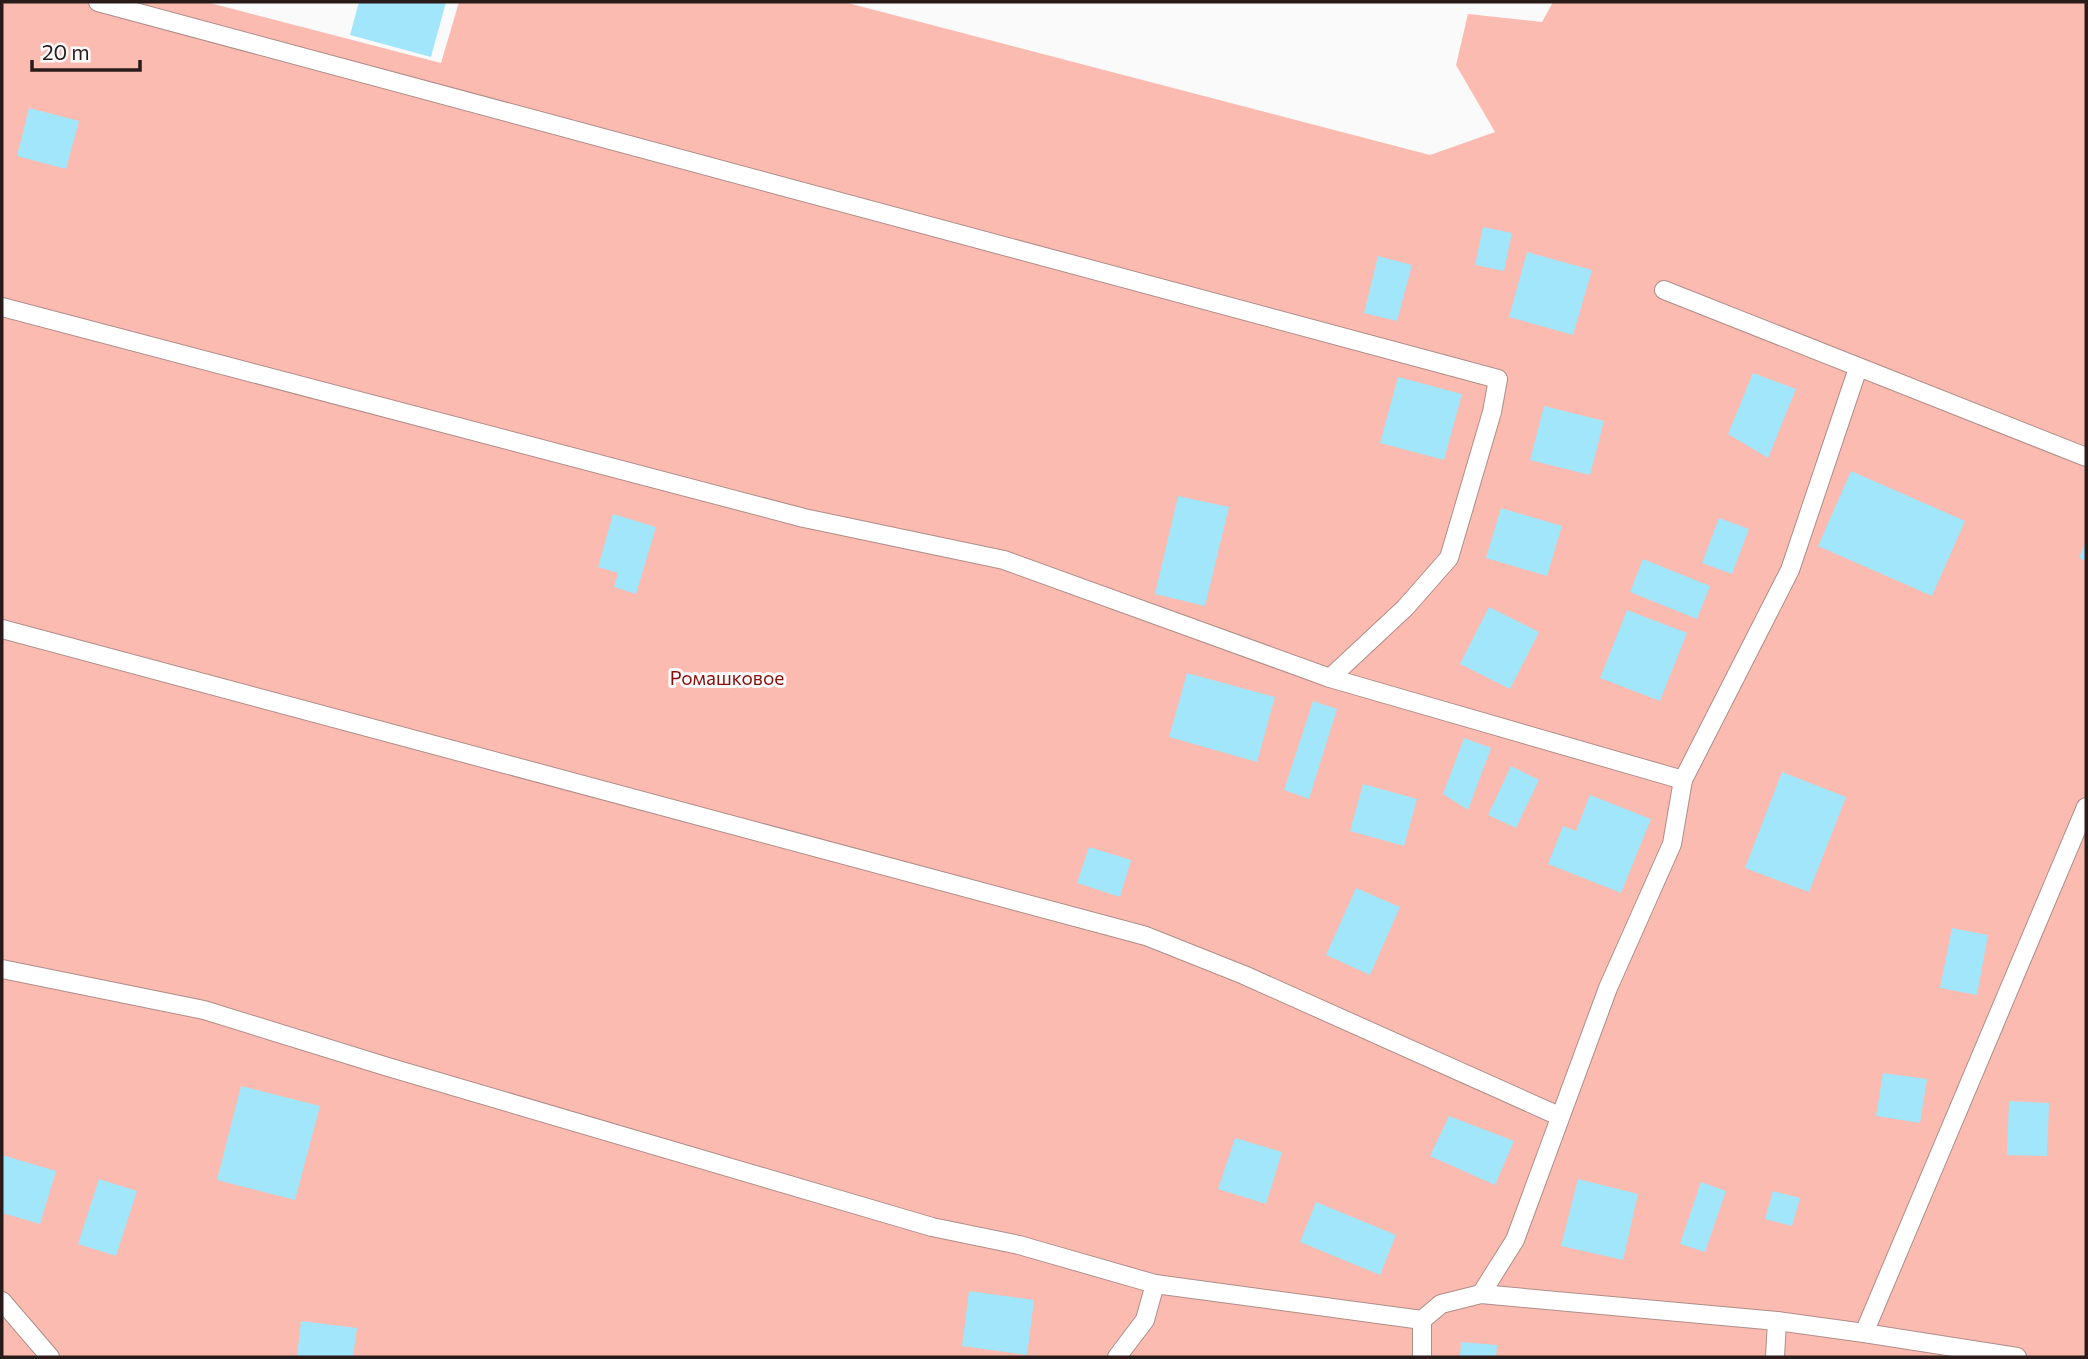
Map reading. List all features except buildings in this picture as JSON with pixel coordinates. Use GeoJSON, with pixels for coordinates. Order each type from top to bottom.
{"type":"FeatureCollection","features":[{"type":"Feature","properties":{"kind":"lane"},"geometry":{"type":"LineString","coordinates":[[98,2],[1498,379],[1492,412],[1449,558],[1405,608],[1331,678]]}},
{"type":"Feature","properties":{"kind":"lane"},"geometry":{"type":"LineString","coordinates":[[1664,290],[2086,457]]}},
{"type":"Feature","properties":{"kind":"lane"},"geometry":{"type":"LineString","coordinates":[[2,307],[804,518],[1004,560],[1331,678],[1683,780]]}},
{"type":"Feature","properties":{"kind":"lane"},"geometry":{"type":"LineString","coordinates":[[1481,1294],[1515,1240],[1608,988],[1672,844],[1683,780],[1790,570],[1858,368]]}},
{"type":"Feature","properties":{"kind":"lane"},"geometry":{"type":"LineString","coordinates":[[2,629],[1146,936],[1244,975],[1559,1116]]}},
{"type":"Feature","properties":{"kind":"lane"},"geometry":{"type":"LineString","coordinates":[[1864,1333],[2086,807]]}},
{"type":"Feature","properties":{"kind":"lane"},"geometry":{"type":"LineString","coordinates":[[2,969],[204,1010],[932,1227],[1019,1245],[1155,1284],[1422,1320],[1441,1304],[1481,1294],[1777,1321],[2017,1357]]}},
{"type":"Feature","properties":{"kind":"lane"},"geometry":{"type":"LineString","coordinates":[[1117,1357],[1144,1321],[1155,1284]]}},
{"type":"Feature","properties":{"kind":"lane"},"geometry":{"type":"LineString","coordinates":[[2,1301],[50,1357]]}},
{"type":"Feature","properties":{"kind":"lane"},"geometry":{"type":"LineString","coordinates":[[1422,1320],[1422,1357]]}},
{"type":"Feature","properties":{"kind":"lane"},"geometry":{"type":"LineString","coordinates":[[1775,1357],[1777,1321]]}},
{"type":"Feature","properties":{"kind":"green space","name":"Ромашковое"},"geometry":{"type":"Polygon","coordinates":[[[2,2],[206,2],[441,63],[459,2],[844,2],[1430,155],[1495,132],[1456,65],[1468,14],[1542,22],[1553,2],[2086,2],[2086,1357],[2,1357],[2,2]]]}}]}
